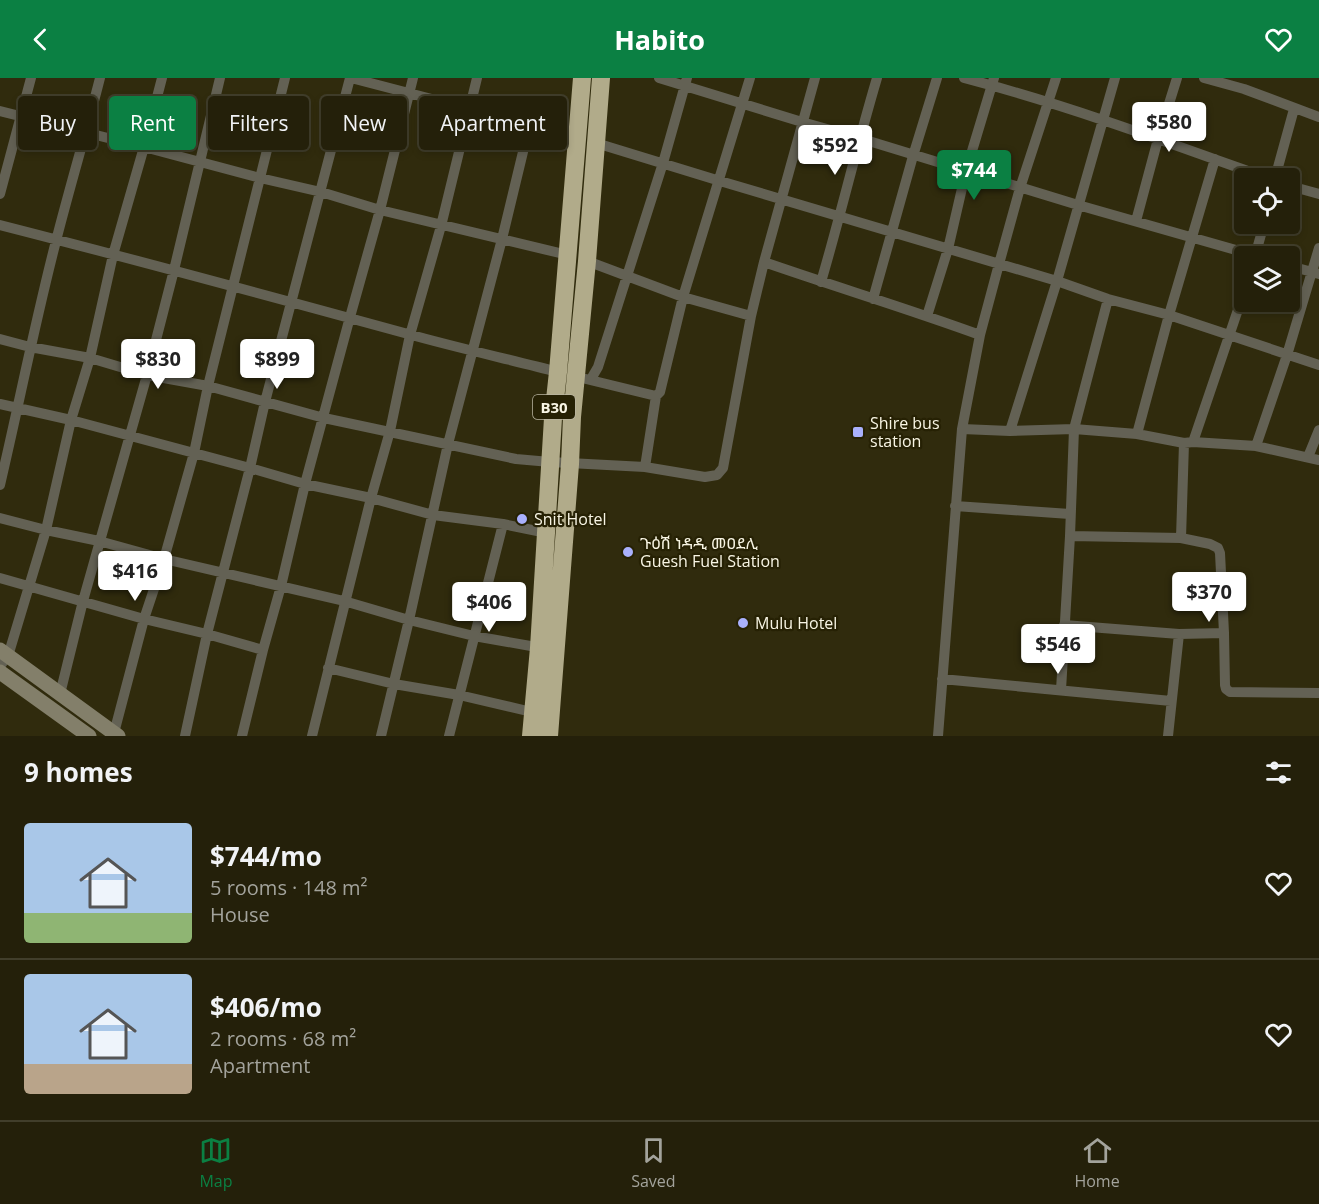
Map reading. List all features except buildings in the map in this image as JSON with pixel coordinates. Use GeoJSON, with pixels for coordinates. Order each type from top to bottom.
{"type":"FeatureCollection","features":[{"type":"Feature","properties":{"kind":"highway","name":"B30"},"geometry":{"type":"LineString","coordinates":[[549,736],[551,716],[547,533],[550,462],[582,78]]}},
{"type":"Feature","properties":{"kind":"highway","name":"B30"},"geometry":{"type":"LineString","coordinates":[[531,736],[533,712],[548,649],[566,514],[572,417],[583,379],[587,261],[601,78]]}},
{"type":"Feature","properties":{"kind":"highway"},"geometry":{"type":"LineString","coordinates":[[548,513],[566,514]]}},
{"type":"Feature","properties":{"kind":"main road"},"geometry":{"type":"LineString","coordinates":[[3,658],[60,694],[116,735]]}},
{"type":"Feature","properties":{"kind":"main road"},"geometry":{"type":"LineString","coordinates":[[0,672],[89,736]]}},
{"type":"Feature","properties":{"kind":"street"},"geometry":{"type":"LineString","coordinates":[[26,96],[31,78]]}},
{"type":"Feature","properties":{"kind":"street"},"geometry":{"type":"LineString","coordinates":[[95,96],[100,78]]}},
{"type":"Feature","properties":{"kind":"street"},"geometry":{"type":"LineString","coordinates":[[157,96],[162,78]]}},
{"type":"Feature","properties":{"kind":"street"},"geometry":{"type":"LineString","coordinates":[[60,694],[99,541],[147,375],[201,163],[220,78]]}},
{"type":"Feature","properties":{"kind":"street"},"geometry":{"type":"LineString","coordinates":[[116,735],[144,619],[194,453],[232,287],[285,78]]}},
{"type":"Feature","properties":{"kind":"street"},"geometry":{"type":"LineString","coordinates":[[185,736],[207,634],[265,402],[351,78],[420,96]]}},
{"type":"Feature","properties":{"kind":"street"},"geometry":{"type":"LineString","coordinates":[[242,736],[305,484],[380,210],[412,78]]}},
{"type":"Feature","properties":{"kind":"street"},"geometry":{"type":"LineString","coordinates":[[473,96],[477,78]]}},
{"type":"Feature","properties":{"kind":"street"},"geometry":{"type":"LineString","coordinates":[[659,78],[685,82],[743,104],[913,156],[1234,250]]}},
{"type":"Feature","properties":{"kind":"street"},"geometry":{"type":"LineString","coordinates":[[645,467],[656,396],[660,392],[683,297],[750,78]]}},
{"type":"Feature","properties":{"kind":"street"},"geometry":{"type":"LineString","coordinates":[[0,339],[90,358],[147,375],[208,386],[324,418],[516,459],[645,467],[705,477],[717,475],[723,468],[751,316],[764,262],[815,78]]}},
{"type":"Feature","properties":{"kind":"street"},"geometry":{"type":"LineString","coordinates":[[821,282],[877,78]]}},
{"type":"Feature","properties":{"kind":"street"},"geometry":{"type":"LineString","coordinates":[[873,299],[937,78]]}},
{"type":"Feature","properties":{"kind":"street"},"geometry":{"type":"LineString","coordinates":[[964,78],[992,82],[1240,168]]}},
{"type":"Feature","properties":{"kind":"street"},"geometry":{"type":"LineString","coordinates":[[938,736],[962,429],[980,335],[999,264],[1020,188],[1056,78]]}},
{"type":"Feature","properties":{"kind":"street"},"geometry":{"type":"LineString","coordinates":[[1010,431],[1057,280],[1115,78]]}},
{"type":"Feature","properties":{"kind":"street"},"geometry":{"type":"LineString","coordinates":[[1136,221],[1177,78]]}},
{"type":"Feature","properties":{"kind":"street"},"geometry":{"type":"LineString","coordinates":[[1204,78],[1244,89],[1319,117]]}},
{"type":"Feature","properties":{"kind":"street"},"geometry":{"type":"LineString","coordinates":[[583,379],[598,367],[663,163],[685,82]]}},
{"type":"Feature","properties":{"kind":"street"},"geometry":{"type":"LineString","coordinates":[[927,316],[948,249],[966,171],[992,82]]}},
{"type":"Feature","properties":{"kind":"street"},"geometry":{"type":"LineString","coordinates":[[1278,168],[1294,109]]}},
{"type":"Feature","properties":{"kind":"street"},"geometry":{"type":"LineString","coordinates":[[0,111],[18,116]]}},
{"type":"Feature","properties":{"kind":"street"},"geometry":{"type":"LineString","coordinates":[[0,194],[18,128]]}},
{"type":"Feature","properties":{"kind":"street"},"geometry":{"type":"LineString","coordinates":[[567,135],[578,137]]}},
{"type":"Feature","properties":{"kind":"street"},"geometry":{"type":"LineString","coordinates":[[596,143],[1057,280],[1319,365]]}},
{"type":"Feature","properties":{"kind":"street"},"geometry":{"type":"LineString","coordinates":[[0,485],[56,239],[81,150]]}},
{"type":"Feature","properties":{"kind":"street"},"geometry":{"type":"LineString","coordinates":[[3,658],[30,587],[46,530],[71,420],[90,358],[113,255],[143,150]]}},
{"type":"Feature","properties":{"kind":"street"},"geometry":{"type":"LineString","coordinates":[[155,150],[321,192],[380,210],[567,255]]}},
{"type":"Feature","properties":{"kind":"street"},"geometry":{"type":"LineString","coordinates":[[312,736],[370,498],[390,431],[410,334],[460,150]]}},
{"type":"Feature","properties":{"kind":"street"},"geometry":{"type":"LineString","coordinates":[[381,736],[448,444],[523,150]]}},
{"type":"Feature","properties":{"kind":"street"},"geometry":{"type":"LineString","coordinates":[[1137,434],[1215,159]]}},
{"type":"Feature","properties":{"kind":"street"},"geometry":{"type":"LineString","coordinates":[[1300,189],[1319,194]]}},
{"type":"Feature","properties":{"kind":"street"},"geometry":{"type":"LineString","coordinates":[[0,225],[558,372]]}},
{"type":"Feature","properties":{"kind":"street"},"geometry":{"type":"LineString","coordinates":[[1256,446],[1316,273],[1319,248]]}},
{"type":"Feature","properties":{"kind":"street"},"geometry":{"type":"LineString","coordinates":[[587,261],[683,297],[751,316]]}},
{"type":"Feature","properties":{"kind":"street"},"geometry":{"type":"LineString","coordinates":[[764,262],[980,335]]}},
{"type":"Feature","properties":{"kind":"street"},"geometry":{"type":"LineString","coordinates":[[1300,269],[1316,273]]}},
{"type":"Feature","properties":{"kind":"street"},"geometry":{"type":"LineString","coordinates":[[1061,690],[1074,429],[1108,298]]}},
{"type":"Feature","properties":{"kind":"street"},"geometry":{"type":"LineString","coordinates":[[1181,538],[1189,442],[1238,312]]}},
{"type":"Feature","properties":{"kind":"street"},"geometry":{"type":"LineString","coordinates":[[583,379],[656,396]]}},
{"type":"Feature","properties":{"kind":"street"},"geometry":{"type":"LineString","coordinates":[[0,404],[71,420],[305,484],[433,515],[502,524],[547,533]]}},
{"type":"Feature","properties":{"kind":"street"},"geometry":{"type":"LineString","coordinates":[[962,429],[1010,431],[1074,429],[1137,434],[1189,442],[1256,446],[1314,459],[1319,430]]}},
{"type":"Feature","properties":{"kind":"street"},"geometry":{"type":"LineString","coordinates":[[955,506],[1070,514]]}},
{"type":"Feature","properties":{"kind":"street"},"geometry":{"type":"LineString","coordinates":[[0,518],[344,601],[474,636],[548,649]]}},
{"type":"Feature","properties":{"kind":"street"},"geometry":{"type":"LineString","coordinates":[[449,736],[502,524]]}},
{"type":"Feature","properties":{"kind":"street"},"geometry":{"type":"LineString","coordinates":[[1070,536],[1181,538],[1218,548],[1226,689],[1230,692],[1319,693]]}},
{"type":"Feature","properties":{"kind":"street"},"geometry":{"type":"LineString","coordinates":[[0,578],[263,650]]}},
{"type":"Feature","properties":{"kind":"street"},"geometry":{"type":"LineString","coordinates":[[1064,625],[1179,634],[1224,633]]}},
{"type":"Feature","properties":{"kind":"street"},"geometry":{"type":"LineString","coordinates":[[1168,736],[1179,634]]}},
{"type":"Feature","properties":{"kind":"street"},"geometry":{"type":"LineString","coordinates":[[328,668],[551,716]]}},
{"type":"Feature","properties":{"kind":"street"},"geometry":{"type":"LineString","coordinates":[[942,679],[1171,701]]}},
{"type":"Feature","properties":{"kind":"place","name":"Shire bus station"},"geometry":{"type":"Point","coordinates":[858,432]}},
{"type":"Feature","properties":{"kind":"place","name":"Snit Hotel"},"geometry":{"type":"Point","coordinates":[522,519]}},
{"type":"Feature","properties":{"kind":"place","name":"ጉዕሽ ነዳዲ መዐደሊ Guesh Fuel Station"},"geometry":{"type":"Point","coordinates":[628,552]}},
{"type":"Feature","properties":{"kind":"place","name":"Mulu Hotel"},"geometry":{"type":"Point","coordinates":[743,623]}}]}
